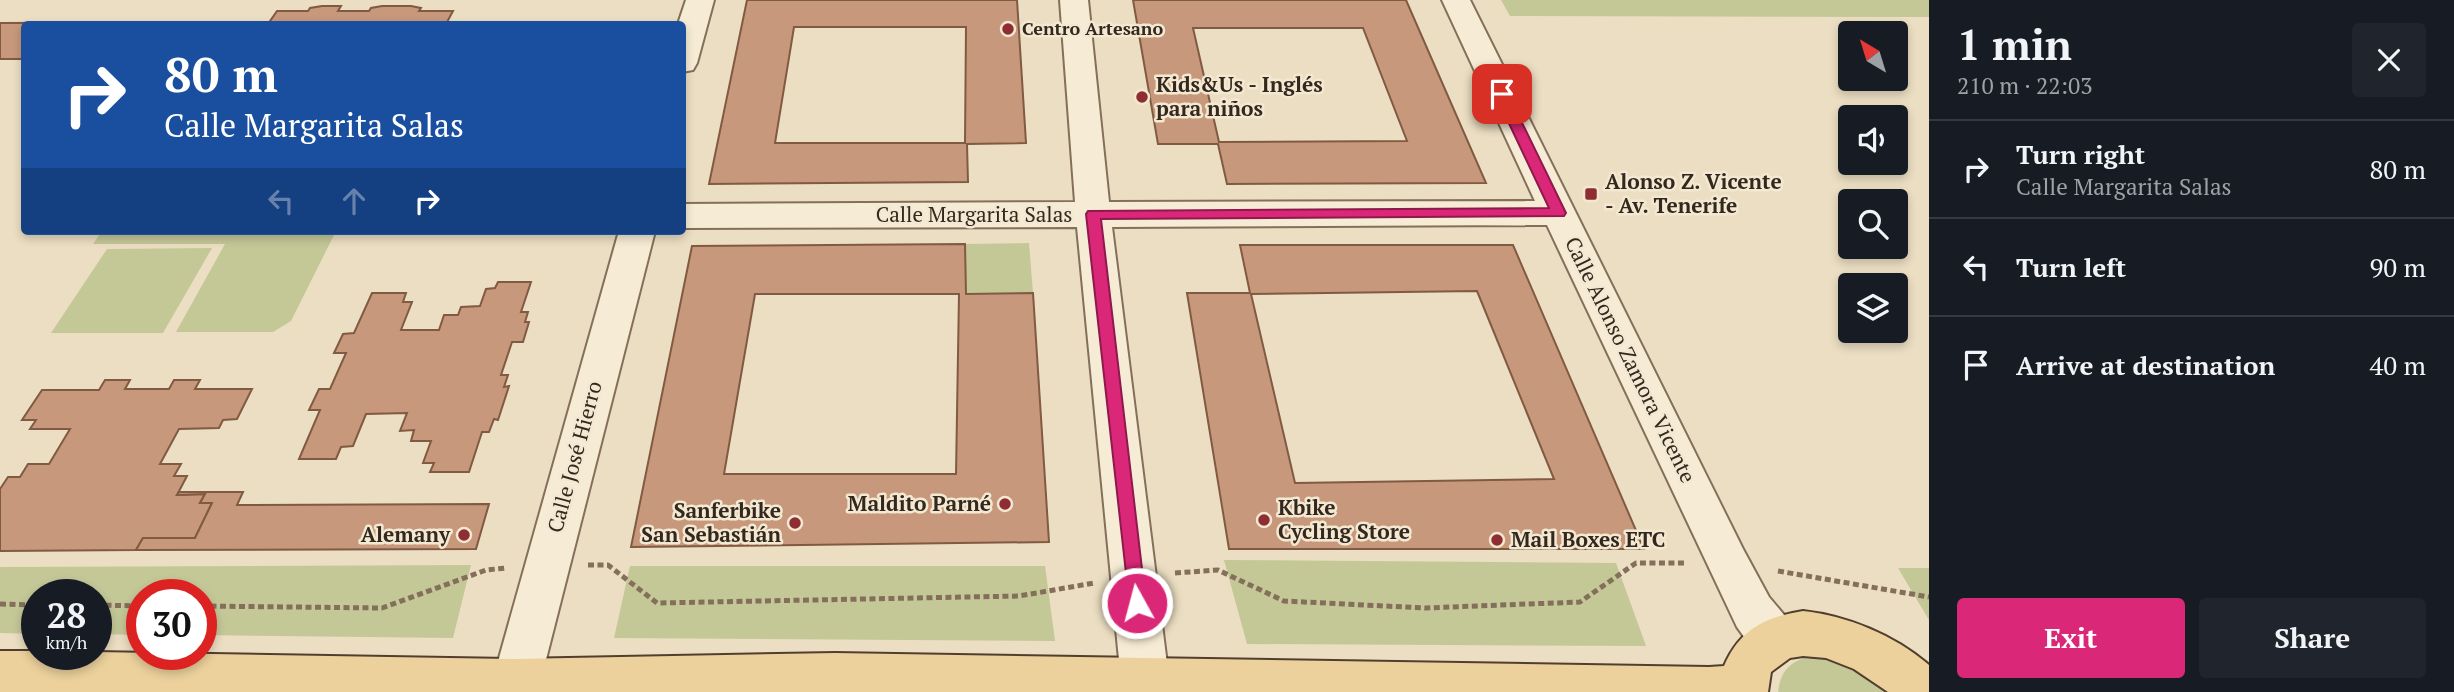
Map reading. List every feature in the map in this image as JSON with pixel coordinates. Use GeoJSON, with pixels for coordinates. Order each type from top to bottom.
{"type":"FeatureCollection","features":[{"type":"Feature","properties":{"kind":"main road"},"geometry":{"type":"LineString","coordinates":[[0,674],[516,683],[835,676],[1709,691],[1743,690],[1750,660],[1774,639],[1810,634],[1854,643],[1921,684]]}},
{"type":"Feature","properties":{"kind":"street"},"geometry":{"type":"LineString","coordinates":[[686,47],[699,0]]}},
{"type":"Feature","properties":{"kind":"street"},"geometry":{"type":"LineString","coordinates":[[1074,0],[1093,214],[1145,680]]}},
{"type":"Feature","properties":{"kind":"street","name":"Calle Alonso Zamora Vicente"},"geometry":{"type":"LineString","coordinates":[[1456,0],[1727,563],[1753,612],[1774,639]]}},
{"type":"Feature","properties":{"kind":"street","name":"Calle Margarita Salas"},"geometry":{"type":"LineString","coordinates":[[686,216],[1559,213]]}},
{"type":"Feature","properties":{"kind":"street","name":"Calle José Hierro"},"geometry":{"type":"LineString","coordinates":[[516,683],[636,235]]}},
{"type":"Feature","properties":{"kind":"path"},"geometry":{"type":"LineString","coordinates":[[217,606],[382,608],[485,570],[546,565],[608,565],[657,603],[1019,596],[1134,577],[1218,570],[1284,601],[1425,608],[1580,601],[1636,563],[1727,563],[1929,597]]}},
{"type":"Feature","properties":{"kind":"path"},"geometry":{"type":"LineString","coordinates":[[0,604],[21,605]]}},
{"type":"Feature","properties":{"kind":"green space"},"geometry":{"type":"Polygon","coordinates":[[[1501,0],[1929,0],[1929,17],[1510,16],[1501,0]]]}},
{"type":"Feature","properties":{"kind":"green space"},"geometry":{"type":"Polygon","coordinates":[[[99,235],[334,235],[291,321],[273,332],[176,332],[225,244],[93,244],[99,235]]]}},
{"type":"Feature","properties":{"kind":"green space"},"geometry":{"type":"Polygon","coordinates":[[[1029,243],[1033,293],[966,294],[965,244],[1029,243]]]}},
{"type":"Feature","properties":{"kind":"green space"},"geometry":{"type":"Polygon","coordinates":[[[212,248],[163,333],[51,333],[107,249],[212,248]]]}},
{"type":"Feature","properties":{"kind":"green space"},"geometry":{"type":"Polygon","coordinates":[[[1224,560],[1616,563],[1646,646],[1247,644],[1224,560]]]}},
{"type":"Feature","properties":{"kind":"green space"},"geometry":{"type":"Polygon","coordinates":[[[471,565],[453,638],[217,635],[217,579],[126,579],[126,635],[112,634],[112,579],[21,579],[21,634],[0,633],[0,567],[471,565]]]}},
{"type":"Feature","properties":{"kind":"green space"},"geometry":{"type":"Polygon","coordinates":[[[630,566],[1045,566],[1055,641],[614,638],[630,566]]]}},
{"type":"Feature","properties":{"kind":"green space"},"geometry":{"type":"Polygon","coordinates":[[[1898,568],[1929,568],[1929,620],[1898,568]]]}},
{"type":"Feature","properties":{"kind":"green space"},"geometry":{"type":"Polygon","coordinates":[[[1822,655],[1840,657],[1901,692],[1778,692],[1783,675],[1792,664],[1798,660],[1822,655]]]}},
{"type":"Feature","properties":{"kind":"building"},"geometry":{"type":"Polygon","coordinates":[[[747,0],[1017,0],[1026,143],[967,144],[968,182],[709,184],[747,0]],[[794,27],[775,143],[965,143],[966,27],[794,27]]]}},
{"type":"Feature","properties":{"kind":"building"},"geometry":{"type":"Polygon","coordinates":[[[1133,0],[1406,0],[1486,183],[1227,184],[1218,144],[1158,144],[1133,0]],[[1193,28],[1219,142],[1407,141],[1363,28],[1193,28]]]}},
{"type":"Feature","properties":{"kind":"building"},"geometry":{"type":"Polygon","coordinates":[[[341,6],[338,11],[369,11],[382,6],[411,6],[421,8],[419,11],[453,11],[448,21],[270,21],[277,11],[308,11],[310,8],[341,6]]]}},
{"type":"Feature","properties":{"kind":"building"},"geometry":{"type":"Polygon","coordinates":[[[0,23],[21,23],[21,59],[0,59],[0,23]]]}},
{"type":"Feature","properties":{"kind":"building"},"geometry":{"type":"Polygon","coordinates":[[[965,244],[966,294],[1033,293],[1049,542],[631,547],[692,246],[965,244]],[[755,294],[724,474],[956,474],[959,294],[755,294]]]}},
{"type":"Feature","properties":{"kind":"building"},"geometry":{"type":"Polygon","coordinates":[[[1240,245],[1513,245],[1644,549],[1229,549],[1187,293],[1250,293],[1240,245]],[[1477,291],[1251,294],[1295,483],[1554,479],[1477,291]]]}},
{"type":"Feature","properties":{"kind":"building"},"geometry":{"type":"Polygon","coordinates":[[[498,282],[531,282],[521,312],[528,312],[525,322],[529,322],[523,342],[512,342],[501,375],[508,375],[504,387],[509,386],[498,420],[494,419],[489,432],[482,432],[469,472],[430,472],[434,463],[423,463],[431,441],[411,441],[414,430],[400,431],[407,413],[366,414],[353,446],[341,447],[336,459],[299,459],[320,410],[309,410],[319,389],[330,389],[346,353],[334,353],[343,334],[354,333],[372,293],[406,293],[403,302],[412,302],[401,330],[439,330],[444,315],[458,315],[461,307],[480,306],[486,289],[495,288],[498,282]]]}},
{"type":"Feature","properties":{"kind":"building"},"geometry":{"type":"Polygon","coordinates":[[[105,380],[130,380],[125,389],[169,389],[174,380],[200,380],[195,389],[252,389],[237,419],[223,420],[219,428],[179,429],[160,464],[181,464],[174,476],[187,476],[177,495],[205,494],[200,503],[212,503],[195,538],[143,538],[136,550],[0,551],[0,489],[8,477],[20,477],[28,464],[49,464],[70,429],[30,429],[36,420],[22,420],[42,390],[99,390],[105,380]]]}},
{"type":"Feature","properties":{"kind":"building"},"geometry":{"type":"Polygon","coordinates":[[[179,492],[243,492],[237,505],[489,504],[476,549],[136,550],[143,538],[195,538],[212,503],[200,503],[205,494],[177,495],[179,492]]]}},
{"type":"Feature","properties":{"kind":"place","name":"Centro Artesano"},"geometry":{"type":"Point","coordinates":[1008,29]}},
{"type":"Feature","properties":{"kind":"place","name":"Kids&Us - Inglés para niños"},"geometry":{"type":"Point","coordinates":[1142,97]}},
{"type":"Feature","properties":{"kind":"place","name":"Alonso Z. Vicente - Av. Tenerife"},"geometry":{"type":"Point","coordinates":[1591,194]}},
{"type":"Feature","properties":{"kind":"place","name":"Maldito Parné"},"geometry":{"type":"Point","coordinates":[1005,504]}},
{"type":"Feature","properties":{"kind":"place","name":"Kbike Cycling Store"},"geometry":{"type":"Point","coordinates":[1264,520]}},
{"type":"Feature","properties":{"kind":"place","name":"Sanferbike San Sebastián"},"geometry":{"type":"Point","coordinates":[795,523]}},
{"type":"Feature","properties":{"kind":"place","name":"Alemany"},"geometry":{"type":"Point","coordinates":[464,535]}},
{"type":"Feature","properties":{"kind":"place","name":"Mail Boxes ETC"},"geometry":{"type":"Point","coordinates":[1497,540]}},
{"type":"Feature","properties":{"kind":"route"},"geometry":{"type":"LineString","coordinates":[[1137,603],[1093,214],[1559,213],[1502,94]]}}]}
